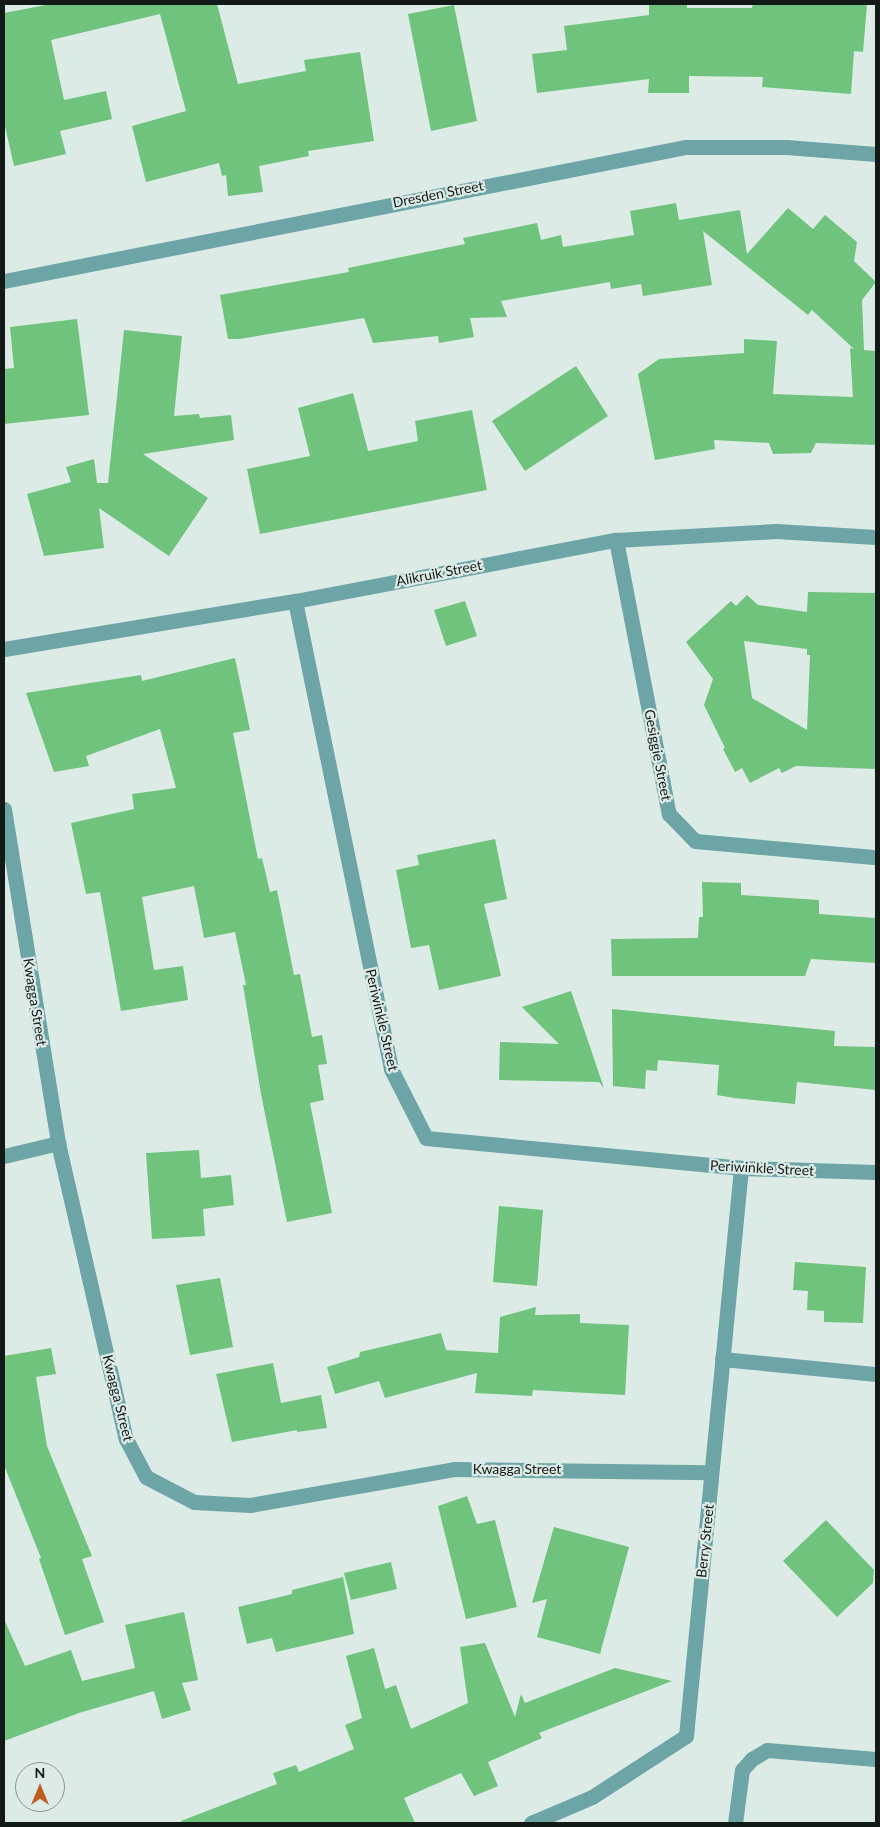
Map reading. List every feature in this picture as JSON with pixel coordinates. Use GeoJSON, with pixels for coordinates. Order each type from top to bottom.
{"type":"FeatureCollection","features":[{"type":"Feature","properties":{"kind":"street","name":"Dresden Street"},"geometry":{"type":"LineString","coordinates":[[4,281],[686,147],[786,147],[876,154]]}},
{"type":"Feature","properties":{"kind":"street","name":"Alikruik Street"},"geometry":{"type":"LineString","coordinates":[[4,648],[295,601],[616,540],[776,531],[876,537]]}},
{"type":"Feature","properties":{"kind":"street","name":"Gesiggie Street"},"geometry":{"type":"LineString","coordinates":[[616,540],[669,814],[694,841],[876,857]]}},
{"type":"Feature","properties":{"kind":"street","name":"Periwinkle Street"},"geometry":{"type":"LineString","coordinates":[[295,601],[391,1069],[426,1138],[741,1168],[876,1172]]}},
{"type":"Feature","properties":{"kind":"street","name":"Kwagga Street"},"geometry":{"type":"LineString","coordinates":[[4,809],[58,1143],[126,1439],[146,1477],[194,1502],[250,1505],[338,1491],[454,1469],[711,1472]]}},
{"type":"Feature","properties":{"kind":"street"},"geometry":{"type":"LineString","coordinates":[[4,1156],[58,1143]]}},
{"type":"Feature","properties":{"kind":"street","name":"Berry Street"},"geometry":{"type":"LineString","coordinates":[[531,1823],[592,1797],[686,1736],[741,1168]]}},
{"type":"Feature","properties":{"kind":"street"},"geometry":{"type":"LineString","coordinates":[[722,1359],[876,1374]]}},
{"type":"Feature","properties":{"kind":"street"},"geometry":{"type":"LineString","coordinates":[[735,1823],[742,1770],[752,1759],[767,1750],[876,1759]]}},
{"type":"Feature","properties":{"kind":"building"},"geometry":{"type":"Polygon","coordinates":[[[51,4],[217,4],[238,84],[306,71],[304,60],[360,52],[374,141],[308,151],[309,156],[259,166],[263,192],[228,196],[226,175],[222,176],[219,163],[146,182],[132,126],[186,111],[160,14],[51,40],[64,100],[106,91],[112,119],[60,131],[66,154],[14,166],[4,122],[4,13],[51,4]]]}},
{"type":"Feature","properties":{"kind":"building"},"geometry":{"type":"Polygon","coordinates":[[[649,4],[687,4],[687,8],[752,8],[753,4],[867,5],[863,52],[854,51],[851,94],[762,87],[763,77],[689,76],[689,93],[648,93],[649,79],[537,93],[532,54],[567,50],[564,26],[649,15],[649,4]]]}},
{"type":"Feature","properties":{"kind":"building"},"geometry":{"type":"Polygon","coordinates":[[[454,5],[477,121],[431,131],[408,14],[454,5]]]}},
{"type":"Feature","properties":{"kind":"building"},"geometry":{"type":"Polygon","coordinates":[[[676,203],[679,220],[740,210],[747,254],[788,208],[813,229],[825,215],[857,242],[854,261],[876,282],[862,300],[864,350],[876,351],[876,445],[816,443],[811,453],[773,454],[769,443],[714,440],[715,449],[655,460],[638,374],[659,359],[744,353],[744,339],[777,341],[773,394],[853,397],[850,348],[854,349],[812,310],[808,315],[703,231],[712,285],[643,296],[641,284],[611,289],[610,282],[501,301],[507,317],[470,318],[474,337],[439,343],[438,336],[373,343],[364,318],[239,339],[228,339],[220,295],[349,272],[348,268],[465,244],[463,238],[537,223],[541,240],[561,235],[563,247],[634,235],[630,211],[676,203]]]}},
{"type":"Feature","properties":{"kind":"building"},"geometry":{"type":"Polygon","coordinates":[[[77,319],[89,415],[4,424],[4,369],[14,368],[10,327],[77,319]]]}},
{"type":"Feature","properties":{"kind":"building"},"geometry":{"type":"Polygon","coordinates":[[[124,330],[182,336],[174,416],[199,414],[200,418],[231,415],[234,440],[143,454],[208,498],[169,556],[99,508],[104,548],[44,556],[27,494],[71,482],[66,467],[94,459],[97,483],[108,483],[124,330]]]}},
{"type":"Feature","properties":{"kind":"building"},"geometry":{"type":"Polygon","coordinates":[[[576,366],[608,416],[525,471],[492,421],[576,366]]]}},
{"type":"Feature","properties":{"kind":"building"},"geometry":{"type":"Polygon","coordinates":[[[353,393],[368,451],[418,441],[415,421],[472,410],[487,490],[260,534],[247,469],[310,456],[298,408],[353,393]]]}},
{"type":"Feature","properties":{"kind":"building"},"geometry":{"type":"Polygon","coordinates":[[[808,592],[876,593],[876,769],[796,766],[782,773],[779,768],[750,783],[742,768],[735,772],[723,749],[725,748],[704,705],[713,679],[686,642],[731,601],[736,606],[747,595],[758,605],[807,612],[808,592]],[[744,641],[752,698],[807,730],[810,655],[807,655],[807,649],[744,641]]]}},
{"type":"Feature","properties":{"kind":"building"},"geometry":{"type":"Polygon","coordinates":[[[465,601],[477,636],[446,646],[434,610],[465,601]]]}},
{"type":"Feature","properties":{"kind":"building"},"geometry":{"type":"Polygon","coordinates":[[[235,658],[250,730],[233,733],[258,859],[262,858],[270,892],[277,890],[294,975],[300,974],[312,1037],[322,1035],[327,1064],[318,1065],[324,1100],[310,1103],[332,1213],[287,1222],[261,1094],[243,985],[246,985],[235,932],[204,938],[194,886],[142,897],[154,970],[183,966],[188,1000],[121,1011],[100,892],[86,894],[71,823],[134,809],[132,794],[176,788],[160,729],[86,756],[89,766],[54,772],[26,693],[141,675],[142,681],[235,658]]]}},
{"type":"Feature","properties":{"kind":"building"},"geometry":{"type":"Polygon","coordinates":[[[495,839],[507,899],[484,904],[501,976],[439,990],[429,945],[411,948],[396,870],[419,865],[417,855],[495,839]]]}},
{"type":"Feature","properties":{"kind":"building"},"geometry":{"type":"Polygon","coordinates":[[[702,882],[741,883],[741,895],[819,900],[819,914],[876,918],[876,963],[811,959],[805,976],[612,976],[611,939],[698,938],[699,917],[703,917],[702,882]]]}},
{"type":"Feature","properties":{"kind":"building"},"geometry":{"type":"Polygon","coordinates":[[[571,991],[604,1088],[599,1082],[499,1080],[500,1042],[559,1044],[522,1007],[571,991]]]}},
{"type":"Feature","properties":{"kind":"building"},"geometry":{"type":"Polygon","coordinates":[[[612,1009],[835,1031],[834,1046],[876,1047],[876,1090],[797,1082],[795,1104],[734,1098],[717,1095],[719,1065],[658,1060],[657,1071],[646,1070],[645,1089],[613,1086],[612,1009]]]}},
{"type":"Feature","properties":{"kind":"building"},"geometry":{"type":"Polygon","coordinates":[[[199,1150],[201,1178],[231,1175],[234,1205],[203,1209],[205,1236],[152,1239],[146,1153],[199,1150]]]}},
{"type":"Feature","properties":{"kind":"building"},"geometry":{"type":"Polygon","coordinates":[[[499,1206],[543,1210],[537,1286],[493,1282],[499,1206]]]}},
{"type":"Feature","properties":{"kind":"building"},"geometry":{"type":"Polygon","coordinates":[[[795,1262],[866,1267],[863,1323],[824,1322],[824,1311],[807,1310],[808,1291],[793,1290],[795,1262]]]}},
{"type":"Feature","properties":{"kind":"building"},"geometry":{"type":"Polygon","coordinates":[[[220,1278],[233,1347],[190,1355],[176,1285],[220,1278]]]}},
{"type":"Feature","properties":{"kind":"building"},"geometry":{"type":"Polygon","coordinates":[[[536,1307],[535,1315],[580,1314],[580,1323],[629,1325],[625,1395],[533,1390],[532,1396],[475,1393],[477,1373],[385,1398],[379,1381],[335,1394],[327,1367],[359,1357],[360,1352],[441,1333],[446,1350],[498,1353],[500,1317],[536,1307]]]}},
{"type":"Feature","properties":{"kind":"building"},"geometry":{"type":"Polygon","coordinates":[[[51,1348],[56,1374],[36,1377],[47,1446],[92,1556],[82,1559],[104,1622],[65,1635],[39,1559],[41,1558],[4,1465],[4,1356],[51,1348]]]}},
{"type":"Feature","properties":{"kind":"building"},"geometry":{"type":"Polygon","coordinates":[[[273,1363],[281,1403],[321,1395],[327,1428],[297,1432],[297,1430],[232,1442],[216,1374],[273,1363]]]}},
{"type":"Feature","properties":{"kind":"building"},"geometry":{"type":"Polygon","coordinates":[[[467,1496],[477,1524],[495,1520],[517,1607],[466,1619],[438,1506],[467,1496]]]}},
{"type":"Feature","properties":{"kind":"building"},"geometry":{"type":"Polygon","coordinates":[[[826,1520],[874,1570],[873,1583],[837,1617],[783,1561],[826,1520]]]}},
{"type":"Feature","properties":{"kind":"building"},"geometry":{"type":"Polygon","coordinates":[[[554,1527],[629,1547],[600,1654],[537,1637],[547,1599],[532,1603],[554,1527]]]}},
{"type":"Feature","properties":{"kind":"building"},"geometry":{"type":"Polygon","coordinates":[[[391,1562],[397,1589],[351,1600],[344,1573],[391,1562]]]}},
{"type":"Feature","properties":{"kind":"building"},"geometry":{"type":"Polygon","coordinates":[[[343,1577],[354,1634],[276,1652],[272,1638],[247,1644],[238,1607],[292,1594],[292,1590],[343,1577]]]}},
{"type":"Feature","properties":{"kind":"building"},"geometry":{"type":"Polygon","coordinates":[[[184,1612],[198,1680],[182,1683],[191,1710],[162,1719],[154,1691],[79,1713],[4,1741],[4,1619],[25,1666],[71,1650],[82,1681],[135,1668],[125,1625],[184,1612]]]}},
{"type":"Feature","properties":{"kind":"building"},"geometry":{"type":"Polygon","coordinates":[[[485,1643],[515,1717],[521,1694],[525,1703],[615,1668],[672,1681],[539,1733],[542,1738],[488,1762],[498,1786],[474,1796],[461,1773],[404,1798],[415,1823],[182,1823],[181,1821],[277,1784],[273,1773],[296,1765],[299,1772],[354,1749],[345,1725],[362,1718],[346,1656],[374,1648],[385,1689],[396,1685],[411,1729],[468,1703],[460,1647],[485,1643]]]}}]}
